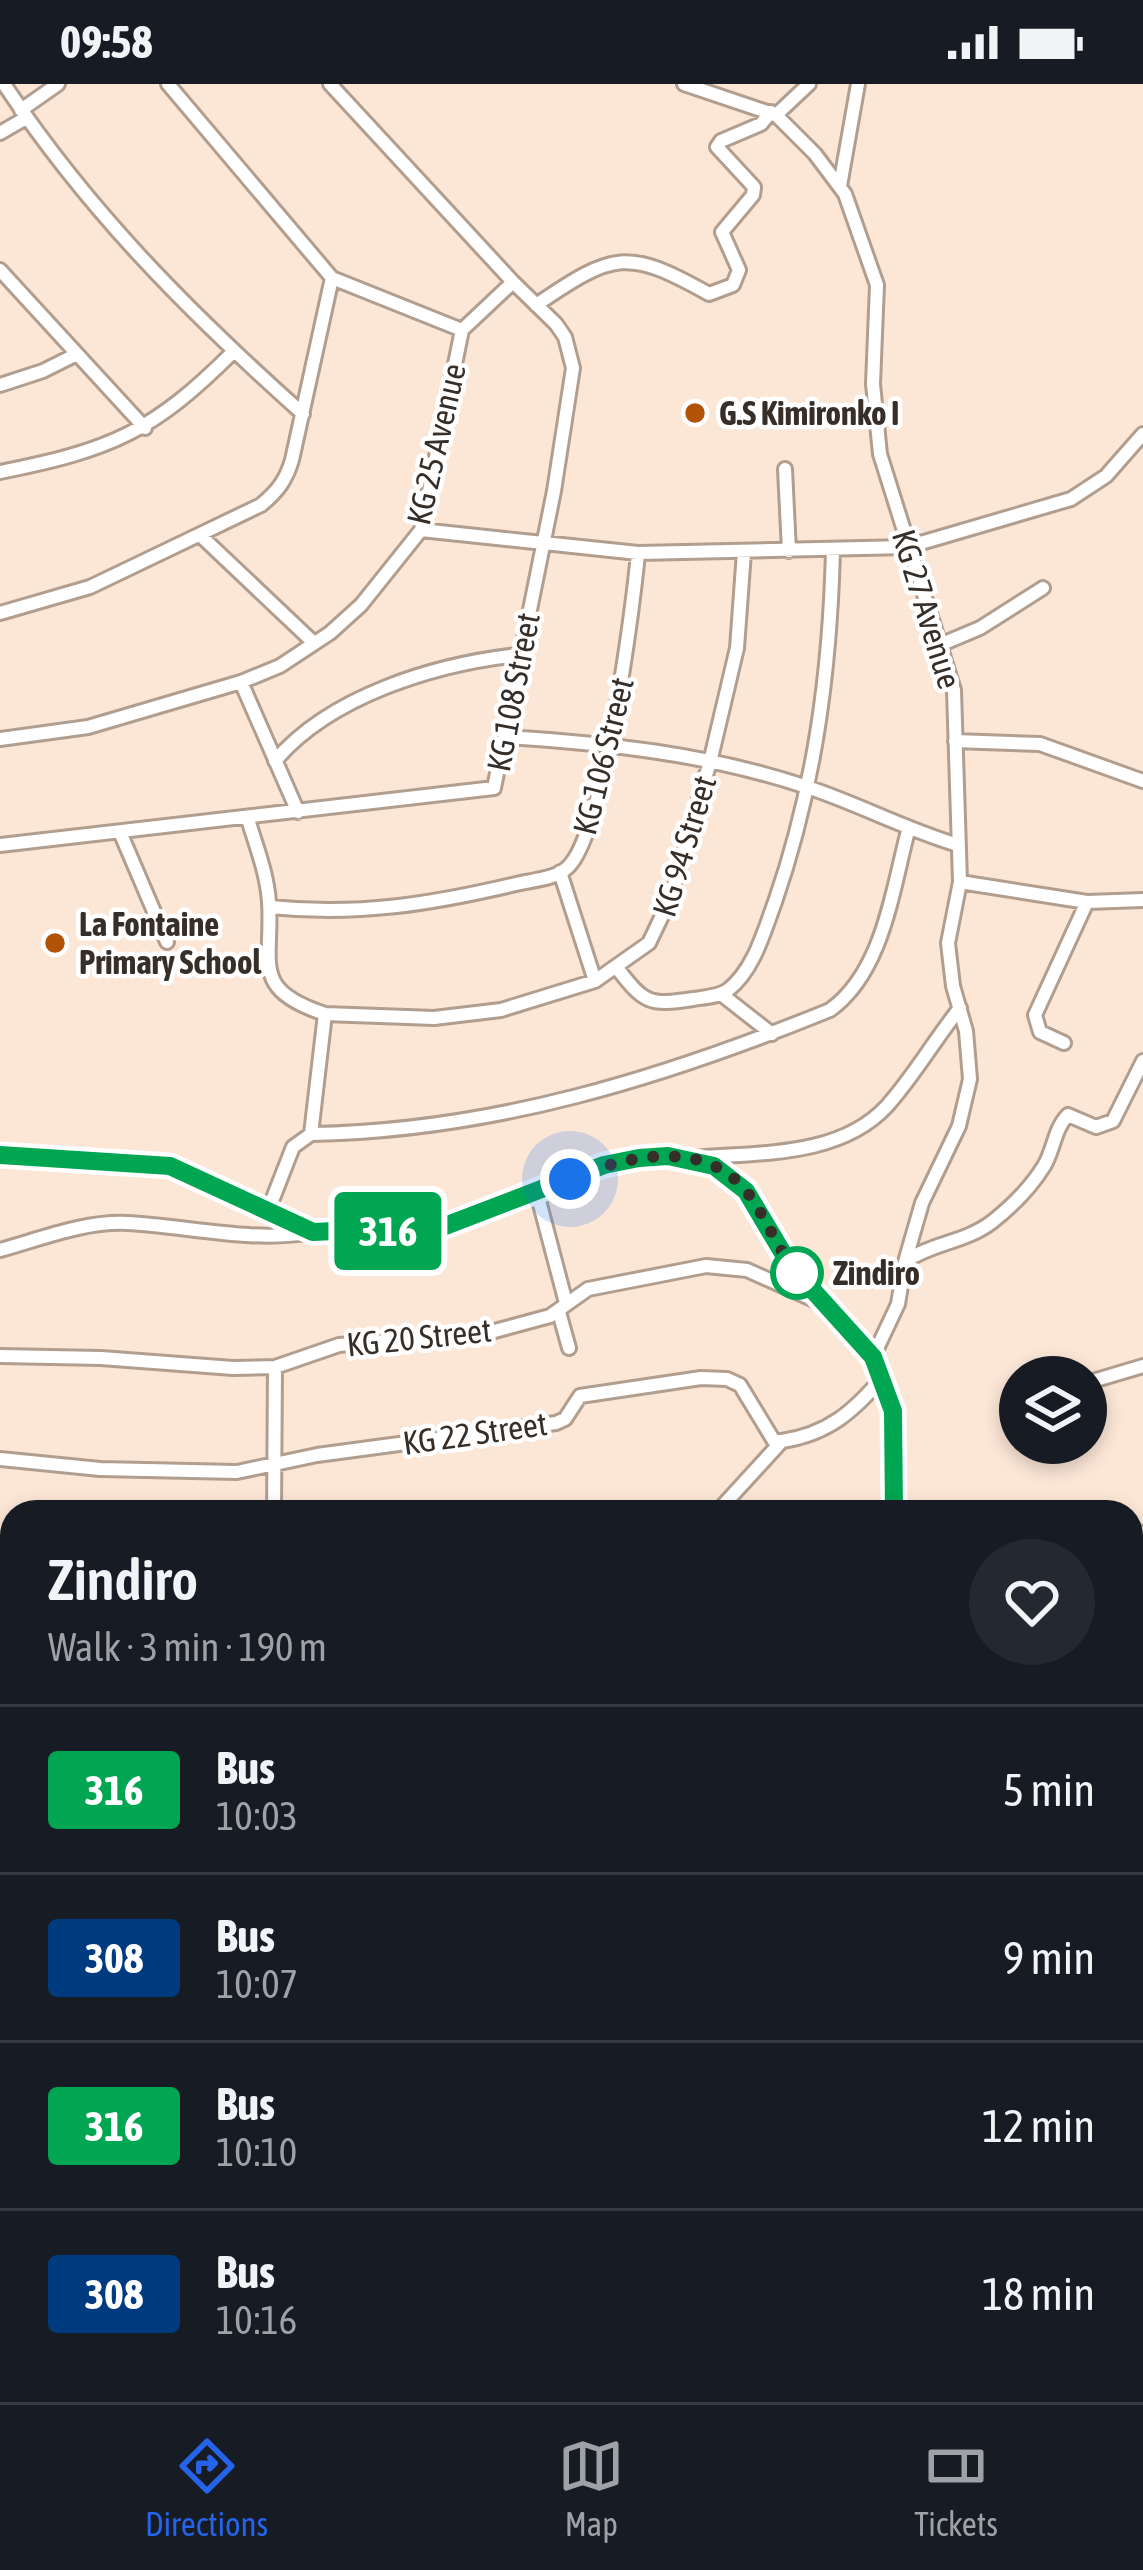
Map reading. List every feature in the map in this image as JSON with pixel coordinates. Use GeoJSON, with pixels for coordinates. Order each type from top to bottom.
{"type":"FeatureCollection","features":[{"type":"Feature","properties":{"kind":"main road"},"geometry":{"type":"LineString","coordinates":[[0,1155],[152,1162],[182,1170],[313,1232],[445,1226],[604,1165],[668,1156],[714,1166],[746,1191],[790,1265],[873,1357],[893,1411],[894,1500]]}},
{"type":"Feature","properties":{"kind":"street"},"geometry":{"type":"LineString","coordinates":[[4,84],[108,225],[233,352],[303,414]]}},
{"type":"Feature","properties":{"kind":"street"},"geometry":{"type":"LineString","coordinates":[[0,133],[58,84]]}},
{"type":"Feature","properties":{"kind":"street"},"geometry":{"type":"LineString","coordinates":[[168,84],[332,278],[462,329]]}},
{"type":"Feature","properties":{"kind":"street"},"geometry":{"type":"LineString","coordinates":[[330,84],[513,282]]}},
{"type":"Feature","properties":{"kind":"street"},"geometry":{"type":"LineString","coordinates":[[684,84],[773,114]]}},
{"type":"Feature","properties":{"kind":"street"},"geometry":{"type":"LineString","coordinates":[[536,305],[584,274],[626,260],[674,273],[709,294],[733,285],[739,270],[722,232],[753,195],[754,187],[717,147],[760,124],[809,84]]}},
{"type":"Feature","properties":{"kind":"street"},"geometry":{"type":"LineString","coordinates":[[840,185],[858,84]]}},
{"type":"Feature","properties":{"kind":"street","name":"KG 27 Avenue"},"geometry":{"type":"LineString","coordinates":[[773,114],[840,185],[862,234],[877,285],[874,422],[907,547],[954,690],[959,882],[948,943],[952,986],[971,1061],[967,1095],[959,1126],[922,1204],[904,1262],[898,1304],[873,1357]]}},
{"type":"Feature","properties":{"kind":"street"},"geometry":{"type":"LineString","coordinates":[[0,270],[145,428]]}},
{"type":"Feature","properties":{"kind":"street"},"geometry":{"type":"LineString","coordinates":[[0,613],[90,587],[275,494],[287,476],[332,278]]}},
{"type":"Feature","properties":{"kind":"street","name":"KG 108 Street"},"geometry":{"type":"LineString","coordinates":[[298,812],[494,788],[544,543],[573,368],[565,337],[513,282]]}},
{"type":"Feature","properties":{"kind":"street","name":"KG 25 Avenue"},"geometry":{"type":"LineString","coordinates":[[0,739],[88,727],[241,682],[280,666],[361,605],[421,530],[462,329],[513,282]]}},
{"type":"Feature","properties":{"kind":"street"},"geometry":{"type":"LineString","coordinates":[[0,472],[92,449],[145,428],[185,400],[233,352]]}},
{"type":"Feature","properties":{"kind":"street"},"geometry":{"type":"LineString","coordinates":[[0,385],[75,355]]}},
{"type":"Feature","properties":{"kind":"street"},"geometry":{"type":"LineString","coordinates":[[421,530],[638,553],[907,547],[1072,499],[1106,476],[1143,434]]}},
{"type":"Feature","properties":{"kind":"street"},"geometry":{"type":"LineString","coordinates":[[785,469],[789,551]]}},
{"type":"Feature","properties":{"kind":"street"},"geometry":{"type":"LineString","coordinates":[[200,535],[314,643]]}},
{"type":"Feature","properties":{"kind":"street"},"geometry":{"type":"LineString","coordinates":[[617,968],[646,1001],[659,1004],[722,994],[751,961],[785,871],[809,787],[826,682],[833,550]]}},
{"type":"Feature","properties":{"kind":"street","name":"KG 94 Street"},"geometry":{"type":"LineString","coordinates":[[325,1014],[462,1016],[501,1010],[596,981],[650,943],[671,897],[711,758],[737,648],[745,552]]}},
{"type":"Feature","properties":{"kind":"street","name":"KG 106 Street"},"geometry":{"type":"LineString","coordinates":[[269,908],[371,911],[468,895],[570,866],[585,838],[625,673],[638,553]]}},
{"type":"Feature","properties":{"kind":"street"},"geometry":{"type":"LineString","coordinates":[[942,644],[980,628],[1043,588]]}},
{"type":"Feature","properties":{"kind":"street"},"geometry":{"type":"LineString","coordinates":[[275,761],[312,724],[394,686],[456,663],[518,656]]}},
{"type":"Feature","properties":{"kind":"street"},"geometry":{"type":"LineString","coordinates":[[0,845],[298,812],[241,682]]}},
{"type":"Feature","properties":{"kind":"street"},"geometry":{"type":"LineString","coordinates":[[506,737],[608,742],[711,758],[809,787],[908,831],[958,845]]}},
{"type":"Feature","properties":{"kind":"street"},"geometry":{"type":"LineString","coordinates":[[955,741],[1040,744],[1143,781]]}},
{"type":"Feature","properties":{"kind":"street"},"geometry":{"type":"LineString","coordinates":[[248,819],[264,871],[269,908],[267,962],[272,976],[288,999],[325,1014],[311,1134]]}},
{"type":"Feature","properties":{"kind":"street"},"geometry":{"type":"LineString","coordinates":[[268,1211],[293,1147],[311,1134],[417,1129],[491,1118],[677,1068],[830,1010],[861,978],[874,950],[908,831]]}},
{"type":"Feature","properties":{"kind":"street"},"geometry":{"type":"LineString","coordinates":[[120,832],[167,942]]}},
{"type":"Feature","properties":{"kind":"street"},"geometry":{"type":"LineString","coordinates":[[560,872],[596,981]]}},
{"type":"Feature","properties":{"kind":"street"},"geometry":{"type":"LineString","coordinates":[[959,882],[1088,902],[1143,899]]}},
{"type":"Feature","properties":{"kind":"street"},"geometry":{"type":"LineString","coordinates":[[1064,1043],[1040,1032],[1035,1015],[1088,902]]}},
{"type":"Feature","properties":{"kind":"street"},"geometry":{"type":"LineString","coordinates":[[722,994],[772,1034]]}},
{"type":"Feature","properties":{"kind":"street"},"geometry":{"type":"LineString","coordinates":[[692,1159],[817,1146],[855,1132],[891,1101],[960,1008]]}},
{"type":"Feature","properties":{"kind":"street"},"geometry":{"type":"LineString","coordinates":[[904,1262],[923,1249],[990,1224],[1046,1163],[1068,1115],[1096,1127],[1113,1121],[1143,1061]]}},
{"type":"Feature","properties":{"kind":"street"},"geometry":{"type":"LineString","coordinates":[[537,1193],[569,1348]]}},
{"type":"Feature","properties":{"kind":"street"},"geometry":{"type":"LineString","coordinates":[[0,1250],[76,1229],[123,1222],[268,1234],[313,1232]]}},
{"type":"Feature","properties":{"kind":"street","name":"KG 20 Street"},"geometry":{"type":"LineString","coordinates":[[0,1356],[275,1367],[339,1345],[491,1332],[562,1307],[588,1289],[706,1266],[747,1270],[822,1304]]}},
{"type":"Feature","properties":{"kind":"street"},"geometry":{"type":"LineString","coordinates":[[1107,1377],[1143,1366]]}},
{"type":"Feature","properties":{"kind":"street"},"geometry":{"type":"LineString","coordinates":[[274,1500],[275,1367]]}},
{"type":"Feature","properties":{"kind":"street"},"geometry":{"type":"LineString","coordinates":[[728,1500],[782,1442],[830,1428],[855,1410],[883,1377]]}},
{"type":"Feature","properties":{"kind":"street","name":"KG 22 Street"},"geometry":{"type":"LineString","coordinates":[[0,1459],[219,1473],[556,1423],[566,1419],[580,1396],[715,1378],[740,1385],[766,1432],[782,1442]]}},
{"type":"Feature","properties":{"kind":"bus line","name":"316"},"geometry":{"type":"LineString","coordinates":[[0,1155],[170,1166],[313,1232],[425,1229],[464,1222],[604,1165],[639,1158],[668,1156],[714,1166],[746,1191],[790,1265],[873,1357],[893,1411],[894,1500]]}},
{"type":"Feature","properties":{"kind":"place","name":"G.S Kimironko I"},"geometry":{"type":"Point","coordinates":[695,413]}},
{"type":"Feature","properties":{"kind":"place","name":"La Fontaine Primary School"},"geometry":{"type":"Point","coordinates":[55,943]}},
{"type":"Feature","properties":{"kind":"place","name":"Zindiro"},"geometry":{"type":"Point","coordinates":[797,1273]}},
{"type":"Feature","properties":{"kind":"route"},"geometry":{"type":"LineString","coordinates":[[570,1179],[639,1158],[668,1156],[714,1166],[746,1191],[797,1273]]}}]}
